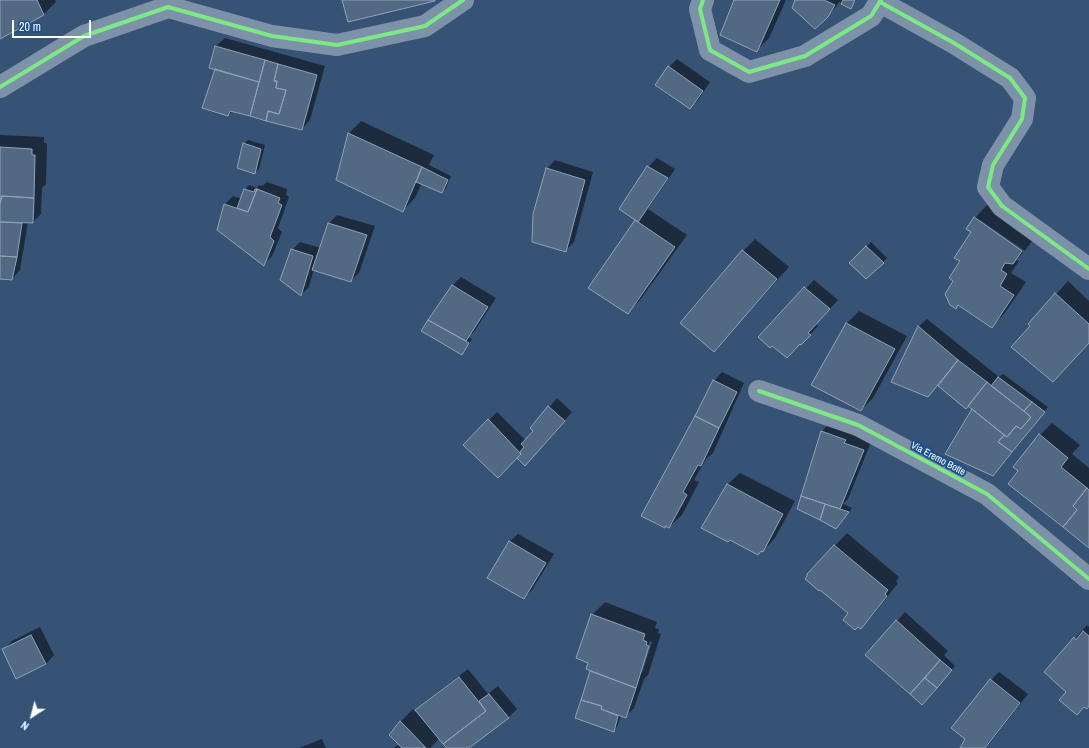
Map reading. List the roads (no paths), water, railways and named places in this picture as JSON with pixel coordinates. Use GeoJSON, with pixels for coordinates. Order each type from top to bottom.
{"type":"FeatureCollection","features":[{"type":"Feature","properties":{"kind":"street"},"geometry":{"type":"LineString","coordinates":[[0,87],[84,36],[168,7],[272,36],[337,45],[425,26],[463,0]]}},
{"type":"Feature","properties":{"kind":"street"},"geometry":{"type":"LineString","coordinates":[[703,0],[700,9],[710,50],[749,72],[805,56],[872,16],[881,1],[954,43],[1010,78],[1025,98],[1022,119],[993,165],[988,187],[1002,206],[1089,269]]}},
{"type":"Feature","properties":{"kind":"street","name":"Via Eremo Botte"},"geometry":{"type":"LineString","coordinates":[[759,391],[858,425],[987,494],[1089,579]]}}]}
